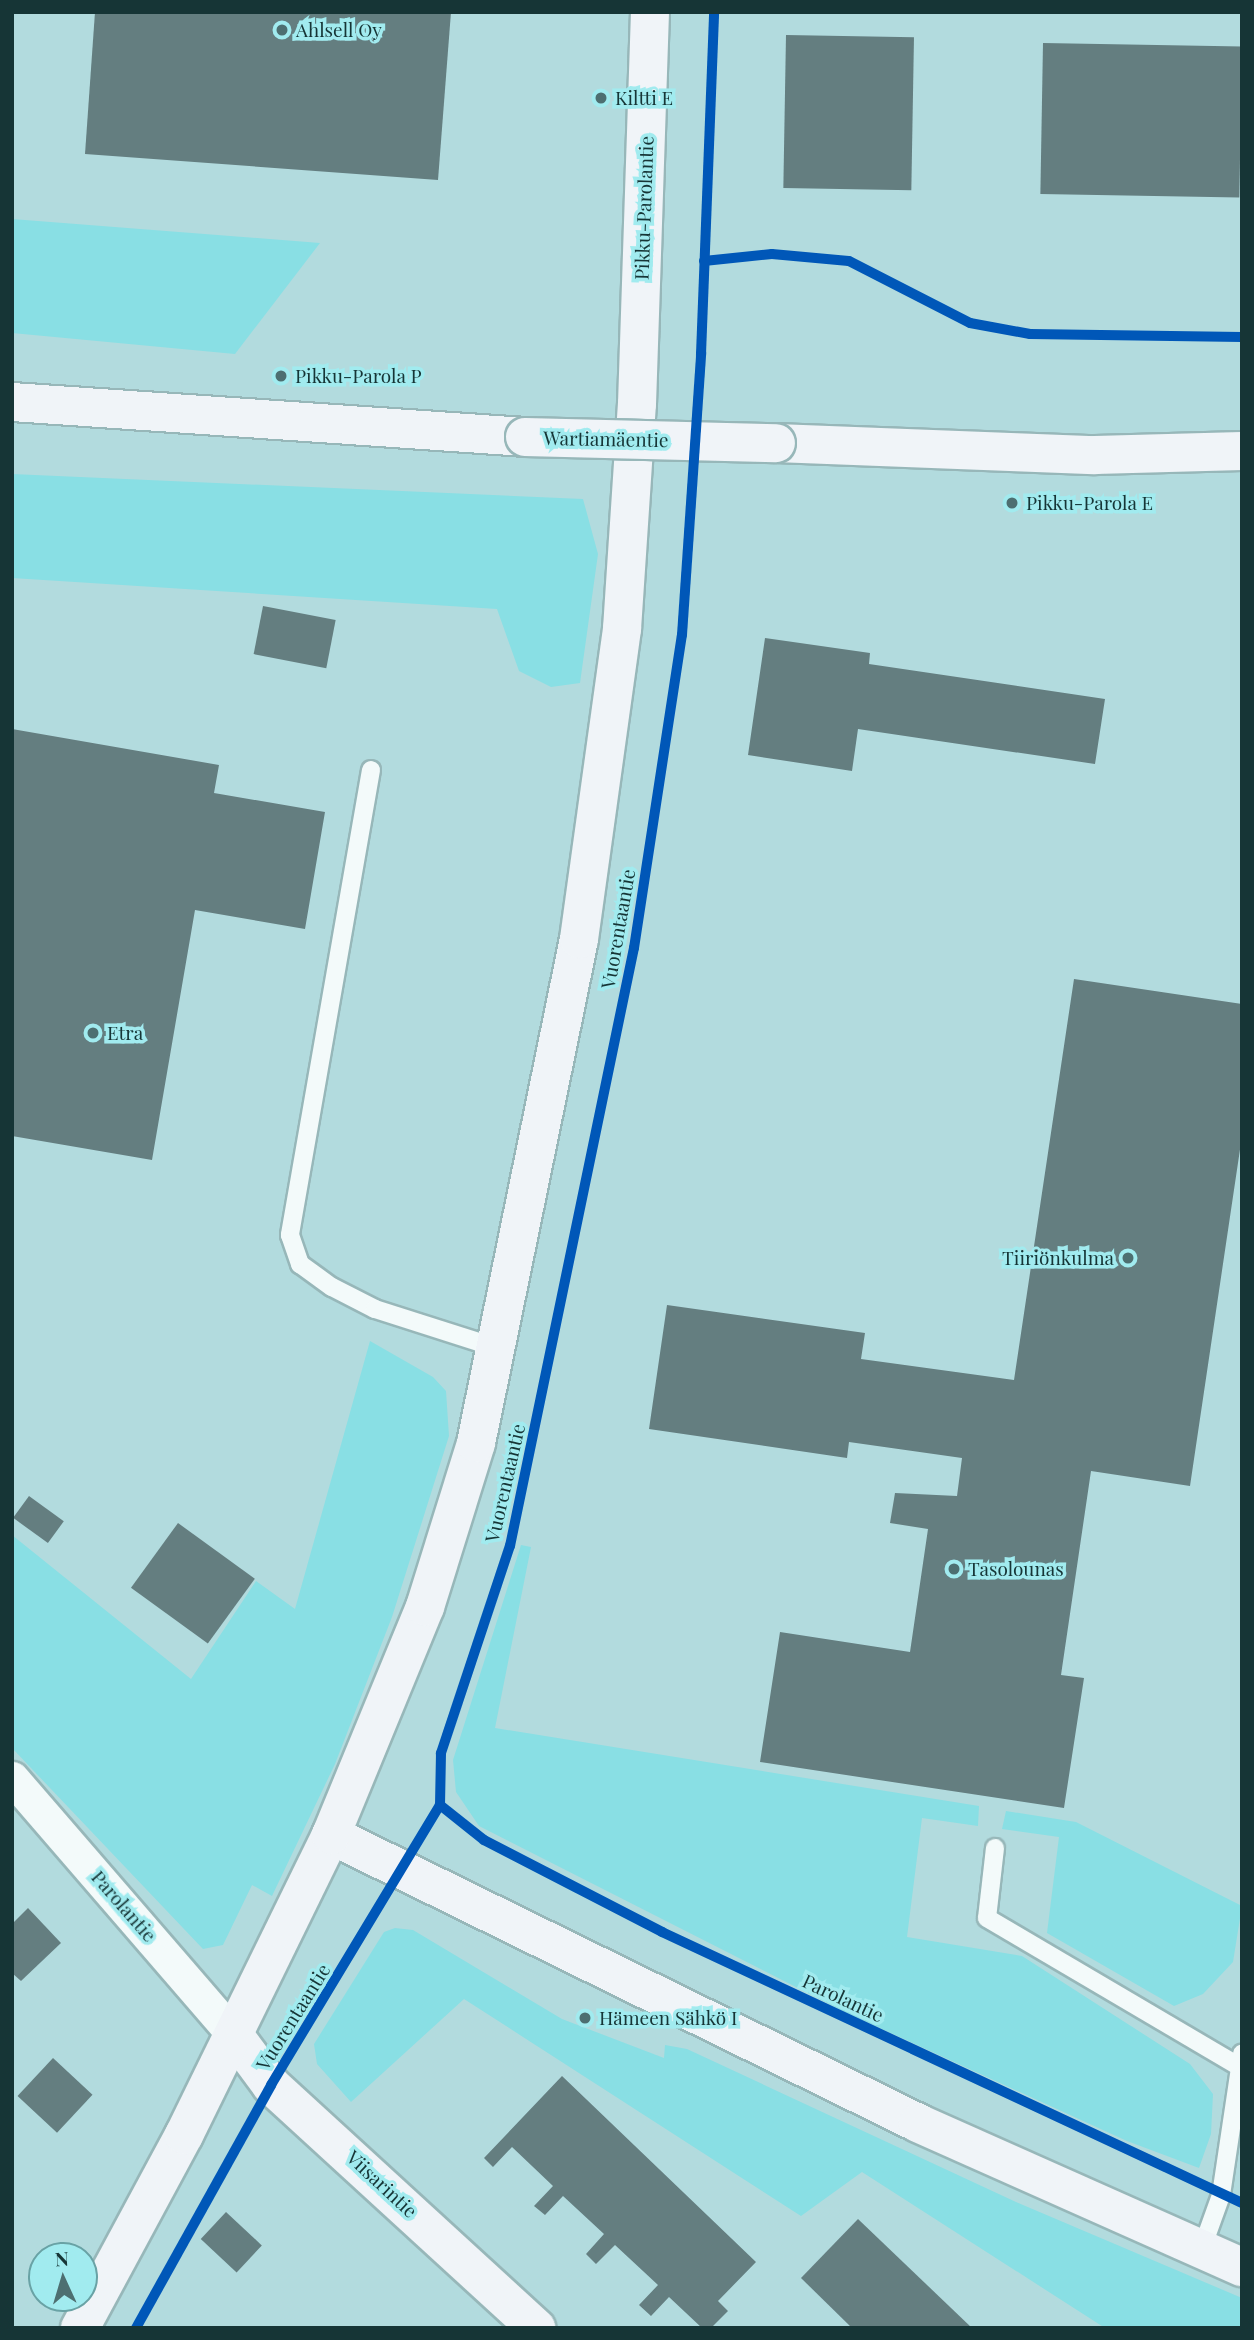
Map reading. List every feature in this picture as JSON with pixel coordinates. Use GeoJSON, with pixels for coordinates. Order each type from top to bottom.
{"type":"FeatureCollection","features":[{"type":"Feature","properties":{"kind":"main road","name":"Pikku-Parolantie"},"geometry":{"type":"LineString","coordinates":[[637,404],[650,12]]}},
{"type":"Feature","properties":{"kind":"main road","name":"Wartiamäentie"},"geometry":{"type":"LineString","coordinates":[[12,402],[525,437],[1095,455],[1242,451]]}},
{"type":"Feature","properties":{"kind":"main road","name":"Vuorentaantie"},"geometry":{"type":"LineString","coordinates":[[80,2328],[234,2035],[331,1835],[425,1607],[476,1443],[498,1348],[579,939],[622,629],[637,404]]}},
{"type":"Feature","properties":{"kind":"main road"},"geometry":{"type":"LineString","coordinates":[[331,1835],[918,2123],[1242,2267]]}},
{"type":"Feature","properties":{"kind":"main road","name":"Viisarintie"},"geometry":{"type":"LineString","coordinates":[[234,2035],[271,2085],[536,2328]]}},
{"type":"Feature","properties":{"kind":"street","name":"Parolantie"},"geometry":{"type":"LineString","coordinates":[[12,1779],[234,2035]]}},
{"type":"Feature","properties":{"kind":"lane"},"geometry":{"type":"LineString","coordinates":[[371,770],[290,1235],[300,1264],[332,1287],[375,1310],[498,1348]]}},
{"type":"Feature","properties":{"kind":"lane"},"geometry":{"type":"LineString","coordinates":[[995,1848],[987,1918],[1241,2060],[1221,2195],[1201,2251]]}},
{"type":"Feature","properties":{"kind":"shaded area"},"geometry":{"type":"Polygon","coordinates":[[[12,219],[320,243],[235,354],[12,333],[12,219]]]}},
{"type":"Feature","properties":{"kind":"shaded area"},"geometry":{"type":"Polygon","coordinates":[[[12,474],[583,499],[598,554],[580,683],[551,687],[519,671],[497,609],[12,578],[12,474]]]}},
{"type":"Feature","properties":{"kind":"shaded area"},"geometry":{"type":"Polygon","coordinates":[[[370,1341],[433,1377],[446,1391],[449,1436],[392,1617],[335,1764],[272,1896],[252,1885],[223,1945],[203,1949],[12,1748],[12,1535],[191,1679],[256,1581],[295,1609],[370,1341]]]}},
{"type":"Feature","properties":{"kind":"shaded area"},"geometry":{"type":"Polygon","coordinates":[[[521,1545],[531,1547],[495,1728],[979,1806],[978,1826],[922,1818],[907,1937],[1022,1956],[1190,2064],[1213,2094],[1211,2134],[1199,2168],[1127,2141],[847,2013],[479,1826],[456,1792],[453,1760],[521,1545]]]}},
{"type":"Feature","properties":{"kind":"shaded area"},"geometry":{"type":"Polygon","coordinates":[[[1006,1811],[1076,1822],[1242,1906],[1233,1962],[1203,1994],[1174,2006],[1047,1933],[1059,1837],[1002,1829],[1006,1811]]]}},
{"type":"Feature","properties":{"kind":"shaded area"},"geometry":{"type":"Polygon","coordinates":[[[395,1928],[413,1930],[562,2019],[664,2058],[665,2045],[687,2049],[1016,2202],[1242,2298],[1242,2328],[1105,2328],[862,2172],[801,2216],[464,1999],[351,2102],[317,2064],[314,2044],[384,1932],[395,1928]]]}},
{"type":"Feature","properties":{"kind":"building"},"geometry":{"type":"Polygon","coordinates":[[[95,12],[451,12],[438,180],[85,154],[95,12]]]}},
{"type":"Feature","properties":{"kind":"building"},"geometry":{"type":"Polygon","coordinates":[[[786,35],[914,37],[911,190],[783,188],[786,35]]]}},
{"type":"Feature","properties":{"kind":"building"},"geometry":{"type":"Polygon","coordinates":[[[1043,43],[1242,46],[1239,197],[1040,194],[1043,43]]]}},
{"type":"Feature","properties":{"kind":"building"},"geometry":{"type":"Polygon","coordinates":[[[263,606],[336,620],[326,668],[254,654],[263,606]]]}},
{"type":"Feature","properties":{"kind":"building"},"geometry":{"type":"Polygon","coordinates":[[[765,638],[870,653],[869,664],[1105,699],[1095,764],[858,729],[852,771],[748,755],[765,638]]]}},
{"type":"Feature","properties":{"kind":"building","name":"Etra"},"geometry":{"type":"Polygon","coordinates":[[[12,729],[219,765],[214,793],[325,812],[305,929],[195,910],[152,1160],[12,1136],[12,729]]]}},
{"type":"Feature","properties":{"kind":"building"},"geometry":{"type":"Polygon","coordinates":[[[1074,979],[1242,1004],[1242,1136],[1190,1486],[1091,1471],[1061,1675],[1084,1678],[1064,1808],[760,1762],[780,1632],[910,1652],[928,1529],[890,1523],[895,1493],[957,1496],[962,1458],[849,1442],[847,1458],[649,1429],[667,1305],[865,1333],[861,1359],[1014,1380],[1074,979]]]}},
{"type":"Feature","properties":{"kind":"building"},"geometry":{"type":"Polygon","coordinates":[[[29,1496],[64,1521],[48,1543],[13,1518],[29,1496]]]}},
{"type":"Feature","properties":{"kind":"building"},"geometry":{"type":"Polygon","coordinates":[[[178,1523],[255,1579],[208,1644],[131,1588],[178,1523]]]}},
{"type":"Feature","properties":{"kind":"building"},"geometry":{"type":"Polygon","coordinates":[[[28,1908],[61,1943],[21,1981],[12,1973],[12,1924],[28,1908]]]}},
{"type":"Feature","properties":{"kind":"building"},"geometry":{"type":"Polygon","coordinates":[[[53,2058],[92,2095],[57,2133],[18,2096],[53,2058]]]}},
{"type":"Feature","properties":{"kind":"building"},"geometry":{"type":"Polygon","coordinates":[[[562,2076],[756,2262],[718,2301],[728,2311],[711,2328],[702,2328],[669,2297],[651,2316],[639,2305],[658,2285],[615,2245],[596,2264],[586,2254],[604,2234],[563,2196],[545,2215],[534,2206],[553,2186],[512,2147],[493,2167],[484,2158],[562,2076]]]}},
{"type":"Feature","properties":{"kind":"building"},"geometry":{"type":"Polygon","coordinates":[[[226,2212],[262,2245],[237,2272],[201,2239],[226,2212]]]}},
{"type":"Feature","properties":{"kind":"building"},"geometry":{"type":"Polygon","coordinates":[[[858,2219],[972,2328],[852,2328],[801,2278],[858,2219]]]}},
{"type":"Feature","properties":{"kind":"cycle path"},"geometry":{"type":"LineString","coordinates":[[136,2328],[271,2085],[440,1805],[441,1753],[510,1546],[634,948],[682,635],[701,354],[714,12]]}},
{"type":"Feature","properties":{"kind":"cycle path"},"geometry":{"type":"LineString","coordinates":[[704,261],[772,254],[849,261],[970,323],[1030,334],[1242,337]]}},
{"type":"Feature","properties":{"kind":"cycle path"},"geometry":{"type":"LineString","coordinates":[[440,1805],[484,1840],[662,1932],[1242,2203]]}},
{"type":"Feature","properties":{"kind":"place","name":"Ahlsell Oy"},"geometry":{"type":"Point","coordinates":[282,30]}},
{"type":"Feature","properties":{"kind":"place","name":"Kiltti E"},"geometry":{"type":"Point","coordinates":[601,98]}},
{"type":"Feature","properties":{"kind":"place","name":"Pikku-Parola P"},"geometry":{"type":"Point","coordinates":[281,376]}},
{"type":"Feature","properties":{"kind":"place","name":"Pikku-Parola E"},"geometry":{"type":"Point","coordinates":[1012,503]}},
{"type":"Feature","properties":{"kind":"place","name":"Etra"},"geometry":{"type":"Point","coordinates":[93,1033]}},
{"type":"Feature","properties":{"kind":"place","name":"Tiiriönkulma"},"geometry":{"type":"Point","coordinates":[1128,1258]}},
{"type":"Feature","properties":{"kind":"place","name":"Tasolounas"},"geometry":{"type":"Point","coordinates":[954,1569]}},
{"type":"Feature","properties":{"kind":"place","name":"Hämeen Sähkö I"},"geometry":{"type":"Point","coordinates":[585,2018]}}]}
